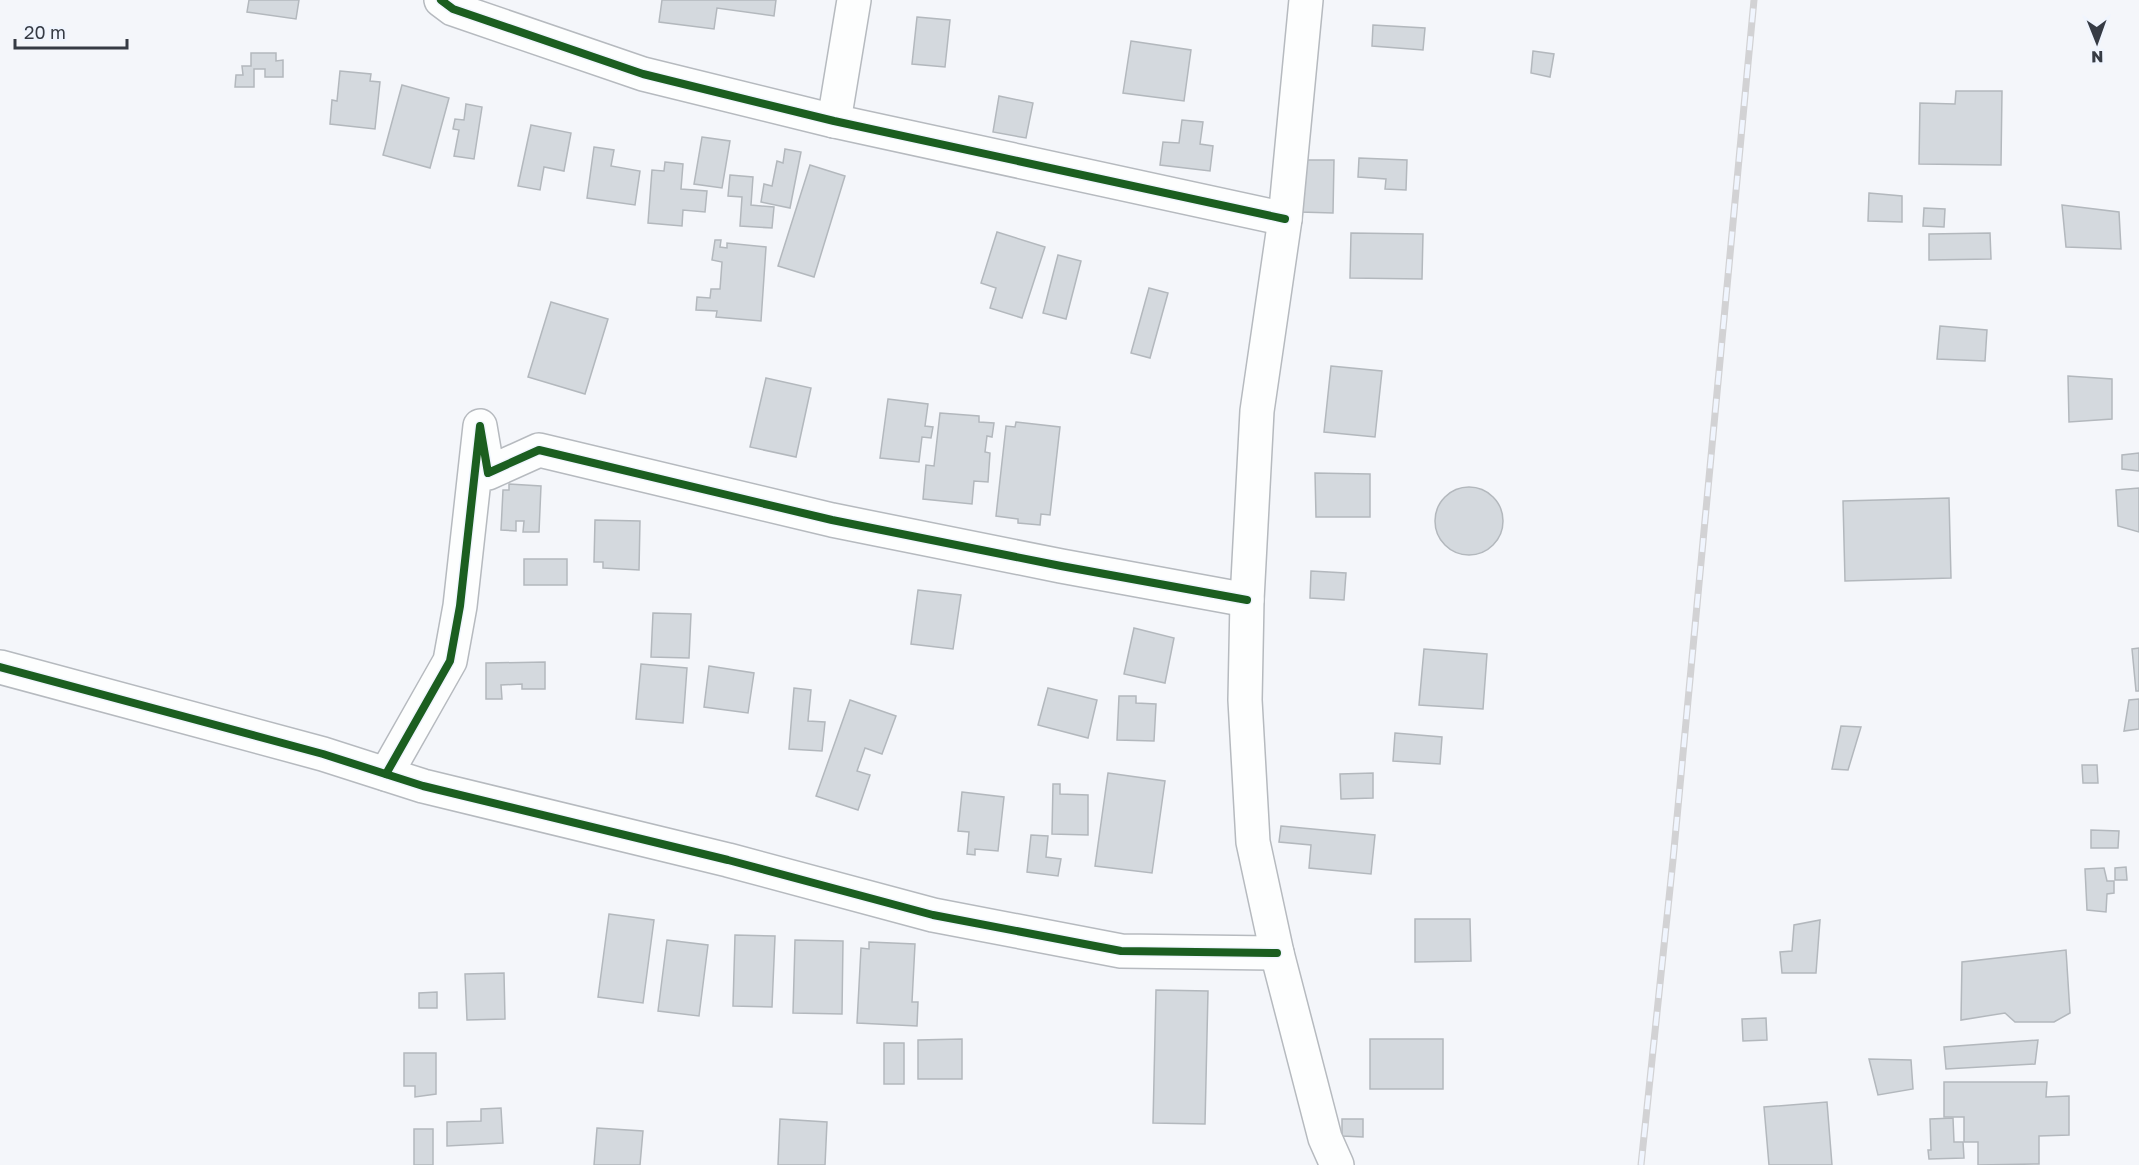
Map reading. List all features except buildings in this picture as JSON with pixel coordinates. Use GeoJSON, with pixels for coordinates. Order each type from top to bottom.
{"type":"FeatureCollection","features":[{"type":"Feature","properties":{"kind":"street"},"geometry":{"type":"LineString","coordinates":[[441,0],[453,9],[644,74],[834,121],[1286,219]]}},
{"type":"Feature","properties":{"kind":"street"},"geometry":{"type":"LineString","coordinates":[[834,121],[854,0]]}},
{"type":"Feature","properties":{"kind":"street"},"geometry":{"type":"LineString","coordinates":[[1306,0],[1286,219],[1257,411],[1247,600],[1245,699],[1252,842],[1277,953],[1325,1138],[1338,1165]]}},
{"type":"Feature","properties":{"kind":"street"},"geometry":{"type":"LineString","coordinates":[[386,774],[450,661],[460,606],[480,426],[488,473],[539,450],[832,520],[1061,567],[1247,600]]}},
{"type":"Feature","properties":{"kind":"street"},"geometry":{"type":"LineString","coordinates":[[0,667],[322,754],[423,786],[728,860],[933,915],[1121,951],[1277,953]]}},
{"type":"Feature","properties":{"kind":"railway"},"geometry":{"type":"LineString","coordinates":[[1641,1165],[1673,860],[1754,0]]}},
{"type":"Feature","properties":{"kind":"cycle path"},"geometry":{"type":"LineString","coordinates":[[441,0],[453,9],[643,74],[834,121],[1285,219]]}},
{"type":"Feature","properties":{"kind":"cycle path"},"geometry":{"type":"LineString","coordinates":[[386,774],[450,661],[460,606],[480,426],[488,473],[539,450],[832,520],[1061,566],[1247,600]]}},
{"type":"Feature","properties":{"kind":"cycle path"},"geometry":{"type":"LineString","coordinates":[[0,667],[323,754],[423,786],[728,860],[933,915],[1121,951],[1277,953]]}}]}
